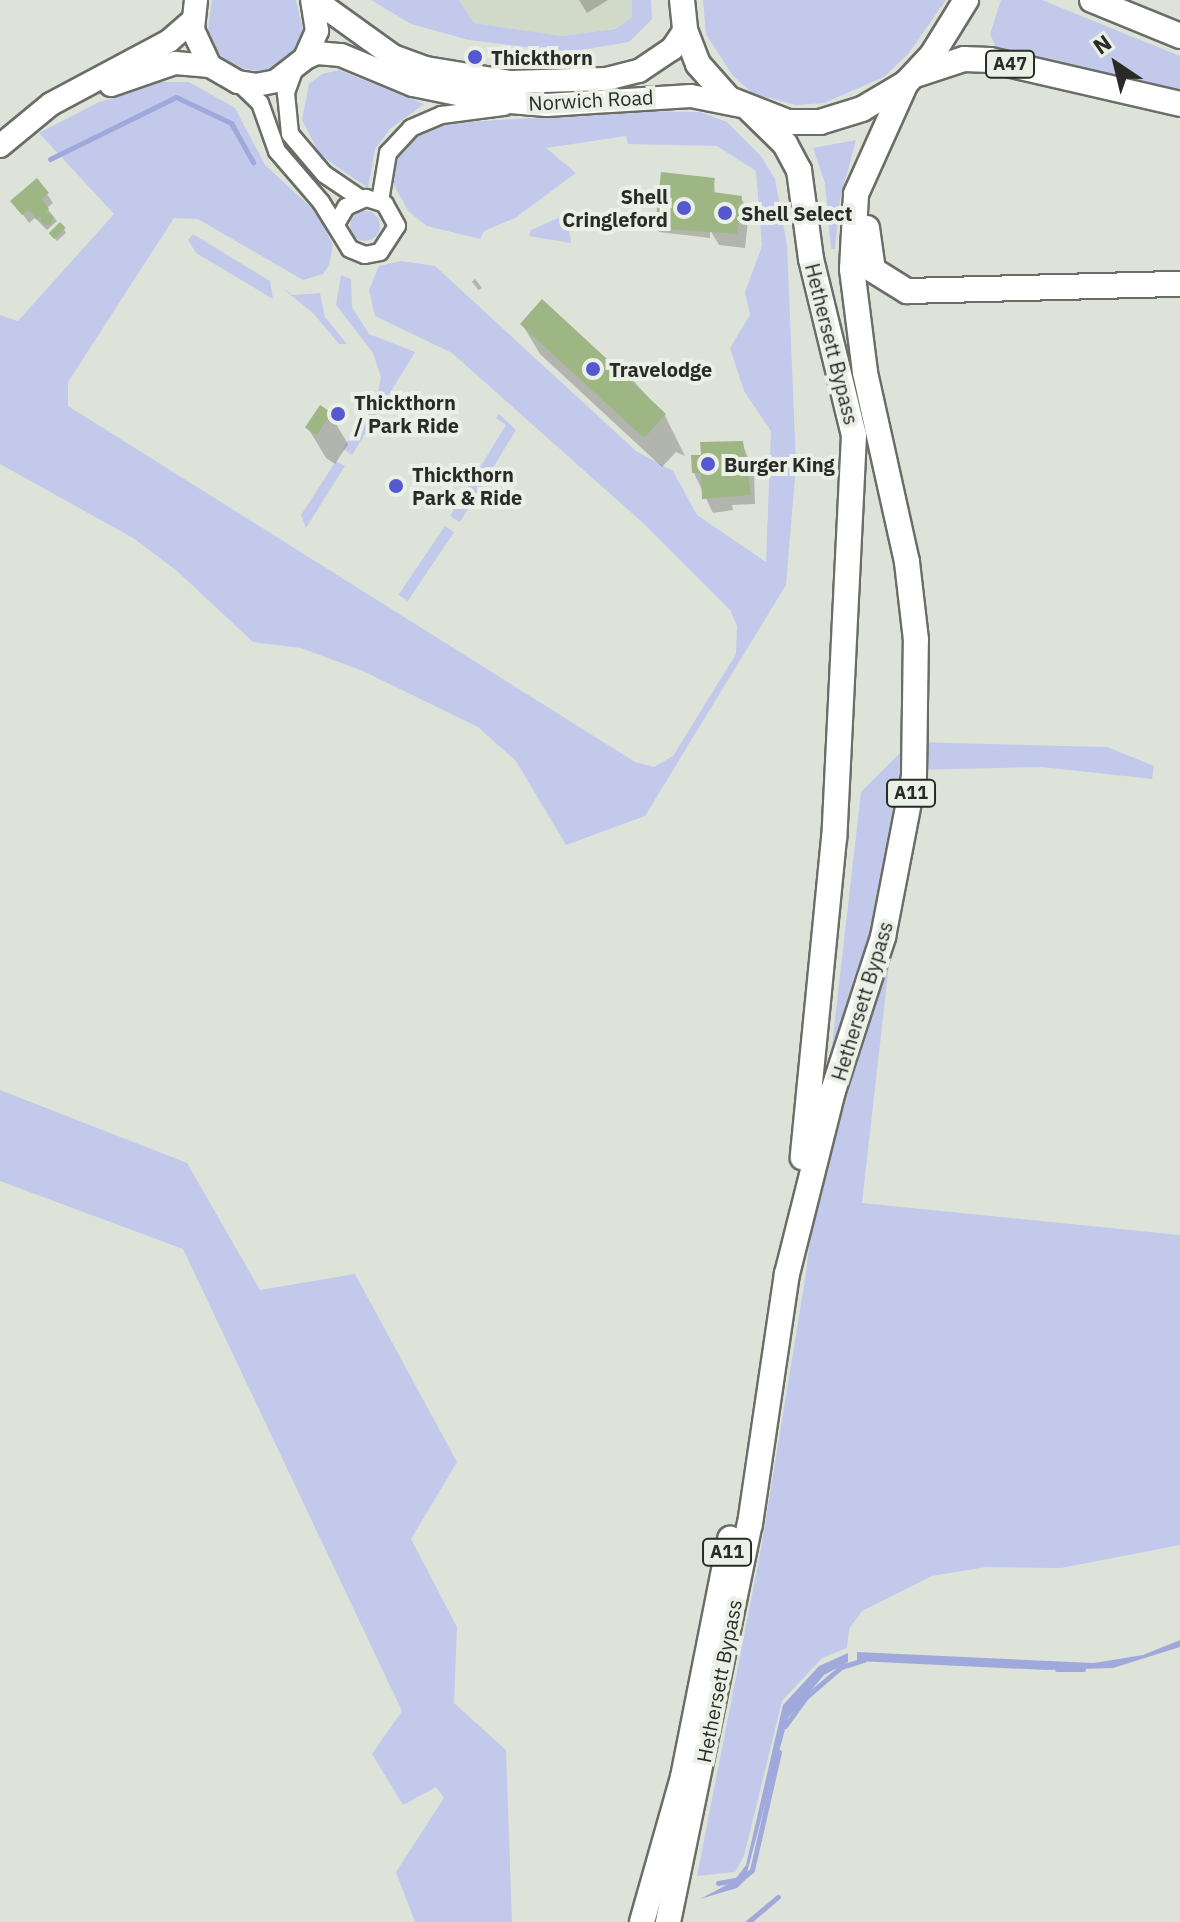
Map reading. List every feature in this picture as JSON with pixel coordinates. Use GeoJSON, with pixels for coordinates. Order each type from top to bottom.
{"type":"FeatureCollection","features":[{"type":"Feature","properties":{"kind":"highway","name":"Hethersett Bypass"},"geometry":{"type":"LineString","coordinates":[[668,1922],[750,1524],[787,1274],[833,1091],[883,937],[914,776],[914,624],[907,562],[865,372],[852,269],[856,194],[882,131],[910,80],[966,0]]}},
{"type":"Feature","properties":{"kind":"highway"},"geometry":{"type":"LineString","coordinates":[[1092,0],[1180,36]]}},
{"type":"Feature","properties":{"kind":"highway","name":"Hethersett Bypass"},"geometry":{"type":"LineString","coordinates":[[642,1922],[683,1777],[800,1179],[820,1008],[846,663],[854,435],[811,259],[799,170],[785,144],[698,64],[682,10]]}},
{"type":"Feature","properties":{"kind":"highway","name":"A47"},"geometry":{"type":"LineString","coordinates":[[910,80],[940,63],[990,60],[1109,84],[1180,104]]}},
{"type":"Feature","properties":{"kind":"highway"},"geometry":{"type":"LineString","coordinates":[[745,108],[788,122],[820,122],[862,109],[910,80]]}},
{"type":"Feature","properties":{"kind":"highway"},"geometry":{"type":"LineString","coordinates":[[882,131],[867,224],[868,255],[873,270],[890,285],[922,291],[1180,284]]}},
{"type":"Feature","properties":{"kind":"main road","name":"Norwich Road"},"geometry":{"type":"LineString","coordinates":[[314,0],[393,56],[426,68],[511,82],[622,77],[656,64],[682,10]]}},
{"type":"Feature","properties":{"kind":"main road","name":"Norwich Road"},"geometry":{"type":"LineString","coordinates":[[300,63],[317,31],[314,0]]}},
{"type":"Feature","properties":{"kind":"main road"},"geometry":{"type":"LineString","coordinates":[[194,10],[198,46],[210,66]]}},
{"type":"Feature","properties":{"kind":"main road"},"geometry":{"type":"LineString","coordinates":[[0,146],[51,104],[169,41],[194,10]]}},
{"type":"Feature","properties":{"kind":"main road","name":"Norwich Road"},"geometry":{"type":"LineString","coordinates":[[238,82],[276,81],[317,53],[341,55],[443,94],[525,104],[691,96],[745,108]]}},
{"type":"Feature","properties":{"kind":"main road"},"geometry":{"type":"LineString","coordinates":[[20,130],[147,71],[175,63],[210,66],[238,82]]}},
{"type":"Feature","properties":{"kind":"street"},"geometry":{"type":"LineString","coordinates":[[300,63],[286,93],[290,134],[324,174],[361,199],[380,201]]}},
{"type":"Feature","properties":{"kind":"street"},"geometry":{"type":"LineString","coordinates":[[238,82],[260,103],[277,151],[336,224],[341,239],[356,254],[380,252],[392,241],[397,226],[380,201],[388,153],[421,121],[525,104]]}},
{"type":"Feature","properties":{"kind":"street"},"geometry":{"type":"LineString","coordinates":[[336,224],[346,207],[361,199]]}},
{"type":"Feature","properties":{"kind":"shaded area"},"geometry":{"type":"Polygon","coordinates":[[[212,0],[296,0],[303,31],[297,49],[267,72],[229,67],[207,37],[212,0]]]}},
{"type":"Feature","properties":{"kind":"shaded area"},"geometry":{"type":"Polygon","coordinates":[[[371,0],[459,0],[474,23],[561,36],[615,29],[632,17],[632,0],[651,0],[652,19],[629,42],[568,52],[469,40],[411,24],[371,0]]]}},
{"type":"Feature","properties":{"kind":"shaded area"},"geometry":{"type":"Polygon","coordinates":[[[459,0],[632,0],[634,6],[632,17],[614,29],[561,36],[474,23],[459,0]]]}},
{"type":"Feature","properties":{"kind":"shaded area"},"geometry":{"type":"Polygon","coordinates":[[[703,0],[946,0],[908,54],[884,77],[824,103],[796,105],[754,94],[733,76],[706,34],[703,0]]]}},
{"type":"Feature","properties":{"kind":"shaded area"},"geometry":{"type":"Polygon","coordinates":[[[1001,0],[1042,0],[1180,56],[1180,90],[997,49],[990,34],[1001,0]]]}},
{"type":"Feature","properties":{"kind":"shaded area"},"geometry":{"type":"Polygon","coordinates":[[[339,70],[424,104],[390,129],[375,149],[368,188],[320,155],[302,120],[309,84],[322,74],[339,70]]]}},
{"type":"Feature","properties":{"kind":"shaded area"},"geometry":{"type":"Polygon","coordinates":[[[159,82],[189,82],[235,108],[265,165],[317,213],[333,245],[329,265],[323,274],[303,280],[198,219],[174,218],[68,382],[68,406],[635,762],[654,767],[673,756],[736,654],[737,626],[730,610],[643,523],[452,353],[375,316],[369,290],[379,266],[401,261],[435,266],[636,451],[673,471],[697,515],[766,562],[771,431],[744,391],[730,348],[750,315],[745,292],[762,246],[756,171],[717,146],[628,144],[626,136],[546,148],[576,173],[515,218],[484,231],[480,239],[427,226],[408,211],[393,183],[392,165],[398,151],[426,125],[633,111],[700,112],[727,122],[761,156],[775,179],[787,245],[796,465],[786,585],[645,816],[566,845],[516,761],[478,727],[363,671],[301,648],[253,642],[177,571],[133,538],[0,464],[0,315],[18,321],[114,214],[39,133],[97,103],[159,82]]]}},
{"type":"Feature","properties":{"kind":"shaded area"},"geometry":{"type":"Polygon","coordinates":[[[856,140],[840,199],[835,249],[831,249],[825,183],[813,148],[856,140]]]}},
{"type":"Feature","properties":{"kind":"shaded area"},"geometry":{"type":"Polygon","coordinates":[[[365,211],[376,215],[380,226],[376,237],[365,241],[354,237],[350,226],[354,215],[365,211]]]}},
{"type":"Feature","properties":{"kind":"shaded area"},"geometry":{"type":"Polygon","coordinates":[[[567,214],[571,243],[529,236],[531,230],[567,214]]]}},
{"type":"Feature","properties":{"kind":"shaded area"},"geometry":{"type":"Polygon","coordinates":[[[193,234],[270,281],[273,299],[196,253],[188,240],[193,234]]]}},
{"type":"Feature","properties":{"kind":"shaded area"},"geometry":{"type":"Polygon","coordinates":[[[341,275],[351,279],[352,307],[369,334],[415,352],[352,455],[343,449],[378,392],[381,377],[373,353],[336,305],[341,275]]]}},
{"type":"Feature","properties":{"kind":"shaded area"},"geometry":{"type":"Polygon","coordinates":[[[282,288],[293,295],[320,293],[325,317],[347,344],[339,344],[313,313],[282,288]]]}},
{"type":"Feature","properties":{"kind":"shaded area"},"geometry":{"type":"Polygon","coordinates":[[[499,414],[516,430],[460,522],[450,516],[506,425],[496,418],[499,414]]]}},
{"type":"Feature","properties":{"kind":"shaded area"},"geometry":{"type":"Polygon","coordinates":[[[336,461],[345,466],[306,528],[301,515],[336,461]]]}},
{"type":"Feature","properties":{"kind":"shaded area"},"geometry":{"type":"Polygon","coordinates":[[[445,526],[454,532],[408,601],[399,595],[445,526]]]}},
{"type":"Feature","properties":{"kind":"shaded area"},"geometry":{"type":"Polygon","coordinates":[[[911,742],[1107,747],[1154,766],[1152,779],[1042,767],[911,770],[862,1203],[1180,1235],[1180,1545],[1061,1568],[986,1567],[932,1576],[862,1611],[849,1629],[847,1648],[822,1658],[782,1701],[744,1856],[735,1872],[697,1876],[761,1549],[806,1273],[861,792],[911,742]]]}},
{"type":"Feature","properties":{"kind":"shaded area"},"geometry":{"type":"Polygon","coordinates":[[[0,1090],[187,1163],[260,1290],[355,1274],[457,1462],[411,1539],[457,1627],[454,1703],[506,1750],[512,1922],[415,1922],[396,1872],[444,1798],[436,1787],[403,1805],[372,1754],[402,1711],[183,1249],[0,1181],[0,1090]]]}},
{"type":"Feature","properties":{"kind":"shaded area"},"geometry":{"type":"Polygon","coordinates":[[[1180,1640],[1180,1647],[1113,1668],[1046,1670],[857,1661],[857,1652],[1094,1663],[1143,1655],[1180,1640]]]}},
{"type":"Feature","properties":{"kind":"shaded area"},"geometry":{"type":"Polygon","coordinates":[[[848,1653],[848,1662],[824,1675],[788,1718],[745,1880],[737,1888],[700,1899],[734,1881],[746,1865],[783,1705],[819,1666],[848,1653]]]}},
{"type":"Feature","properties":{"kind":"building","name":"Shell Cringleford"},"geometry":{"type":"Polygon","coordinates":[[[661,172],[715,178],[713,192],[742,196],[737,234],[655,228],[661,172]]]}},
{"type":"Feature","properties":{"kind":"building"},"geometry":{"type":"Polygon","coordinates":[[[37,178],[49,193],[41,199],[49,209],[37,220],[29,210],[22,215],[10,201],[37,178]]]}},
{"type":"Feature","properties":{"kind":"building"},"geometry":{"type":"Polygon","coordinates":[[[42,214],[52,214],[52,224],[42,224],[42,214]]]}},
{"type":"Feature","properties":{"kind":"building"},"geometry":{"type":"Polygon","coordinates":[[[60,222],[66,228],[54,239],[49,233],[60,222]]]}},
{"type":"Feature","properties":{"kind":"building","name":"Travelodge"},"geometry":{"type":"Polygon","coordinates":[[[542,299],[620,371],[623,367],[632,375],[629,379],[666,414],[644,438],[520,324],[542,299]]]}},
{"type":"Feature","properties":{"kind":"building"},"geometry":{"type":"Polygon","coordinates":[[[320,405],[332,413],[317,435],[305,427],[320,405]]]}},
{"type":"Feature","properties":{"kind":"building"},"geometry":{"type":"Polygon","coordinates":[[[743,441],[751,495],[702,499],[701,473],[692,473],[691,455],[701,455],[700,442],[743,441]]]}},
{"type":"Feature","properties":{"kind":"waterway"},"geometry":{"type":"LineString","coordinates":[[50,159],[176,97],[231,123],[253,162]]}},
{"type":"Feature","properties":{"kind":"waterway"},"geometry":{"type":"LineString","coordinates":[[785,1726],[806,1697],[841,1667],[864,1660]]}},
{"type":"Feature","properties":{"kind":"waterway"},"geometry":{"type":"LineString","coordinates":[[1057,1669],[1083,1669]]}},
{"type":"Feature","properties":{"kind":"waterway"},"geometry":{"type":"LineString","coordinates":[[718,1883],[741,1879],[752,1870],[779,1752]]}},
{"type":"Feature","properties":{"kind":"waterway"},"geometry":{"type":"LineString","coordinates":[[748,1922],[778,1897]]}},
{"type":"Feature","properties":{"kind":"place","name":"Thickthorn"},"geometry":{"type":"Point","coordinates":[475,57]}},
{"type":"Feature","properties":{"kind":"place","name":"Shell Cringleford"},"geometry":{"type":"Point","coordinates":[684,208]}},
{"type":"Feature","properties":{"kind":"place","name":"Shell Select"},"geometry":{"type":"Point","coordinates":[725,213]}},
{"type":"Feature","properties":{"kind":"place","name":"Travelodge"},"geometry":{"type":"Point","coordinates":[593,369]}},
{"type":"Feature","properties":{"kind":"place","name":"Thickthorn / Park Ride"},"geometry":{"type":"Point","coordinates":[338,414]}},
{"type":"Feature","properties":{"kind":"place","name":"Burger King"},"geometry":{"type":"Point","coordinates":[708,464]}},
{"type":"Feature","properties":{"kind":"place","name":"Thickthorn Park & Ride"},"geometry":{"type":"Point","coordinates":[396,486]}}]}
